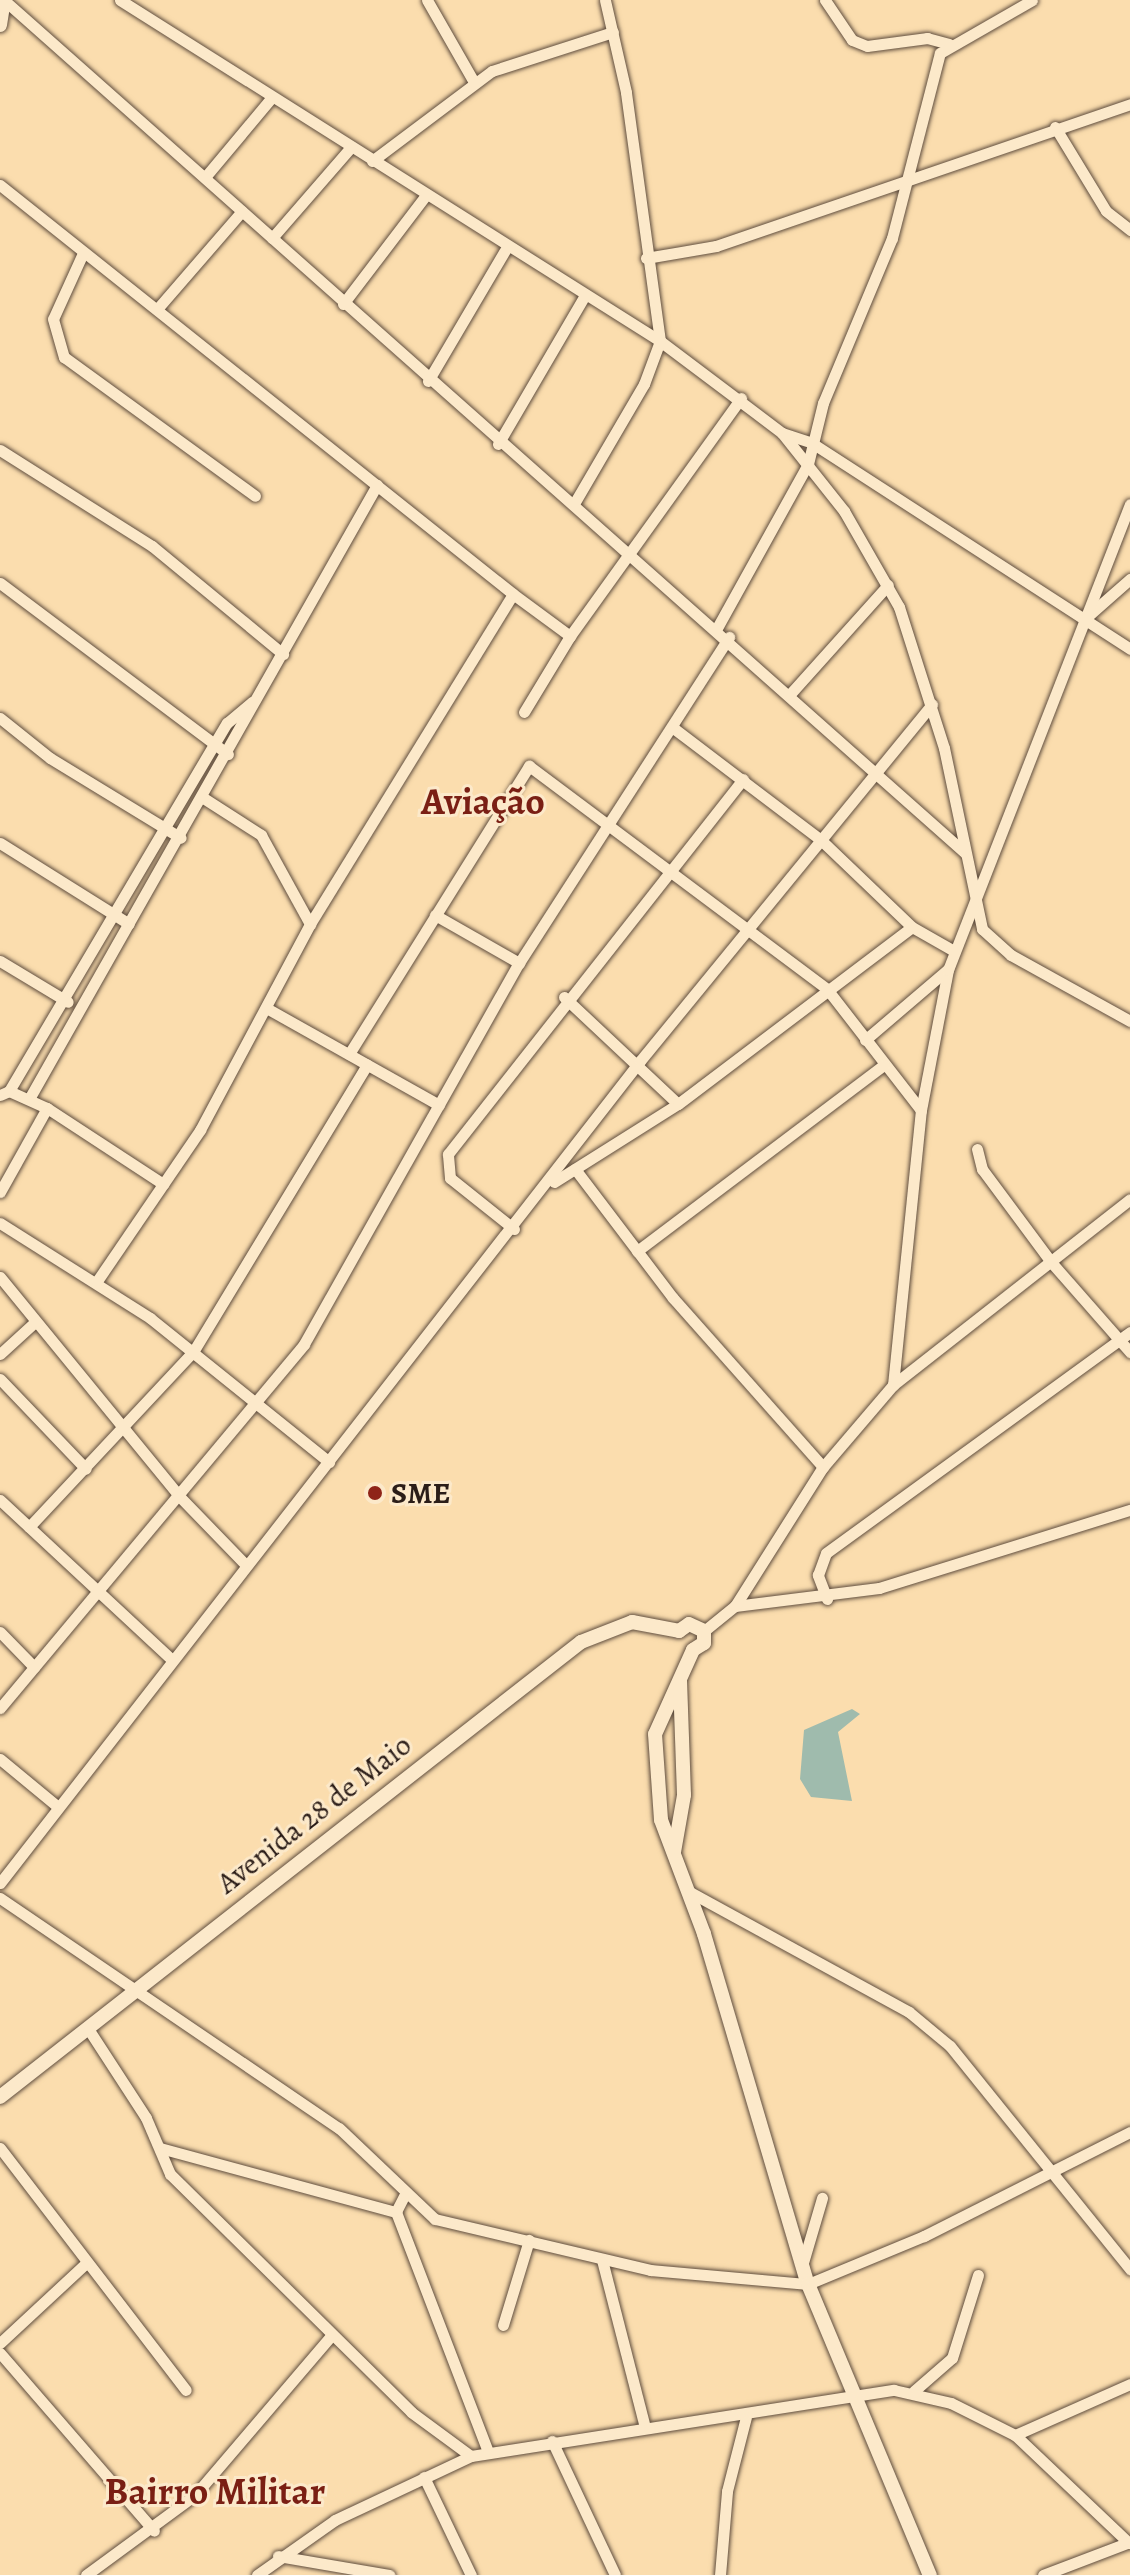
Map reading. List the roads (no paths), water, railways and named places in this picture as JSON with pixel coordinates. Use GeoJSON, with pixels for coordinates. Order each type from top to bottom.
{"type":"FeatureCollection","features":[{"type":"Feature","properties":{"kind":"street"},"geometry":{"type":"LineString","coordinates":[[0,25],[4,0]]}},
{"type":"Feature","properties":{"kind":"street"},"geometry":{"type":"LineString","coordinates":[[4,0],[206,176],[498,444],[575,502],[879,770],[966,854]]}},
{"type":"Feature","properties":{"kind":"street"},"geometry":{"type":"LineString","coordinates":[[120,0],[584,297],[660,341],[741,398],[782,433],[808,464],[888,585],[932,704],[966,854],[973,900],[982,929],[1011,955],[1130,1021]]}},
{"type":"Feature","properties":{"kind":"street"},"geometry":{"type":"LineString","coordinates":[[427,0],[474,82]]}},
{"type":"Feature","properties":{"kind":"street"},"geometry":{"type":"LineString","coordinates":[[575,502],[644,384],[660,341],[613,32],[605,0]]}},
{"type":"Feature","properties":{"kind":"street"},"geometry":{"type":"LineString","coordinates":[[825,0],[852,40],[867,46],[927,38],[949,44]]}},
{"type":"Feature","properties":{"kind":"street"},"geometry":{"type":"LineString","coordinates":[[717,628],[808,464],[812,443],[908,180],[935,68],[949,44],[1032,0]]}},
{"type":"Feature","properties":{"kind":"street"},"geometry":{"type":"LineString","coordinates":[[372,161],[434,121],[474,82],[613,32]]}},
{"type":"Feature","properties":{"kind":"street"},"geometry":{"type":"LineString","coordinates":[[206,176],[272,97]]}},
{"type":"Feature","properties":{"kind":"street"},"geometry":{"type":"LineString","coordinates":[[646,258],[716,246],[1055,127],[1130,104]]}},
{"type":"Feature","properties":{"kind":"street"},"geometry":{"type":"LineString","coordinates":[[1055,127],[1106,211],[1130,230]]}},
{"type":"Feature","properties":{"kind":"street"},"geometry":{"type":"LineString","coordinates":[[272,238],[351,147]]}},
{"type":"Feature","properties":{"kind":"street"},"geometry":{"type":"LineString","coordinates":[[0,185],[513,594],[570,636]]}},
{"type":"Feature","properties":{"kind":"street"},"geometry":{"type":"LineString","coordinates":[[343,304],[426,195]]}},
{"type":"Feature","properties":{"kind":"street"},"geometry":{"type":"LineString","coordinates":[[158,308],[242,211]]}},
{"type":"Feature","properties":{"kind":"street"},"geometry":{"type":"LineString","coordinates":[[428,381],[507,247]]}},
{"type":"Feature","properties":{"kind":"street"},"geometry":{"type":"LineString","coordinates":[[83,253],[53,319],[64,357],[255,496]]}},
{"type":"Feature","properties":{"kind":"street"},"geometry":{"type":"LineString","coordinates":[[498,444],[584,297]]}},
{"type":"Feature","properties":{"kind":"street"},"geometry":{"type":"LineString","coordinates":[[524,712],[570,636],[741,398]]}},
{"type":"Feature","properties":{"kind":"street"},"geometry":{"type":"LineString","coordinates":[[782,433],[812,443],[1089,616],[1130,649]]}},
{"type":"Feature","properties":{"kind":"street"},"geometry":{"type":"LineString","coordinates":[[0,450],[152,546],[283,654]]}},
{"type":"Feature","properties":{"kind":"street"},"geometry":{"type":"LineString","coordinates":[[29,1099],[78,1008],[205,799],[252,702],[283,654],[377,485]]}},
{"type":"Feature","properties":{"kind":"street"},"geometry":{"type":"LineString","coordinates":[[893,1385],[921,1110],[948,970],[973,900],[1089,616],[1130,504]]}},
{"type":"Feature","properties":{"kind":"street"},"geometry":{"type":"LineString","coordinates":[[1089,616],[1130,579]]}},
{"type":"Feature","properties":{"kind":"street"},"geometry":{"type":"LineString","coordinates":[[0,583],[213,746],[228,754]]}},
{"type":"Feature","properties":{"kind":"street"},"geometry":{"type":"LineString","coordinates":[[791,693],[888,585]]}},
{"type":"Feature","properties":{"kind":"street"},"geometry":{"type":"LineString","coordinates":[[97,1281],[163,1184],[268,1009],[310,924],[513,594]]}},
{"type":"Feature","properties":{"kind":"street"},"geometry":{"type":"LineString","coordinates":[[0,1708],[255,1408],[304,1344],[519,963],[729,637]]}},
{"type":"Feature","properties":{"kind":"street"},"geometry":{"type":"LineString","coordinates":[[163,1184],[47,1108],[29,1099],[4,1093],[213,746],[252,702]]}},
{"type":"Feature","properties":{"kind":"street"},"geometry":{"type":"LineString","coordinates":[[0,1883],[246,1565],[548,1186],[640,1061],[932,704]]}},
{"type":"Feature","properties":{"kind":"street"},"geometry":{"type":"LineString","coordinates":[[0,718],[50,758],[181,838]]}},
{"type":"Feature","properties":{"kind":"street"},"geometry":{"type":"LineString","coordinates":[[672,727],[822,841],[912,927],[954,951]]}},
{"type":"Feature","properties":{"kind":"street"},"geometry":{"type":"LineString","coordinates":[[349,1054],[525,768],[536,768],[827,989],[921,1110]]}},
{"type":"Feature","properties":{"kind":"street"},"geometry":{"type":"LineString","coordinates":[[514,1229],[450,1178],[445,1162],[564,997],[743,779]]}},
{"type":"Feature","properties":{"kind":"street"},"geometry":{"type":"LineString","coordinates":[[205,799],[261,835],[310,924]]}},
{"type":"Feature","properties":{"kind":"street"},"geometry":{"type":"LineString","coordinates":[[0,843],[129,924]]}},
{"type":"Feature","properties":{"kind":"street"},"geometry":{"type":"LineString","coordinates":[[435,915],[519,963]]}},
{"type":"Feature","properties":{"kind":"street"},"geometry":{"type":"LineString","coordinates":[[548,1186],[678,1104],[912,927]]}},
{"type":"Feature","properties":{"kind":"street"},"geometry":{"type":"LineString","coordinates":[[0,961],[78,1008]]}},
{"type":"Feature","properties":{"kind":"street"},"geometry":{"type":"LineString","coordinates":[[865,1040],[948,970]]}},
{"type":"Feature","properties":{"kind":"street"},"geometry":{"type":"LineString","coordinates":[[564,997],[640,1061],[678,1104]]}},
{"type":"Feature","properties":{"kind":"street"},"geometry":{"type":"LineString","coordinates":[[268,1009],[439,1105]]}},
{"type":"Feature","properties":{"kind":"street"},"geometry":{"type":"LineString","coordinates":[[29,1527],[124,1430],[193,1352],[367,1065]]}},
{"type":"Feature","properties":{"kind":"street"},"geometry":{"type":"LineString","coordinates":[[637,1251],[884,1065]]}},
{"type":"Feature","properties":{"kind":"street"},"geometry":{"type":"LineString","coordinates":[[0,1192],[47,1108]]}},
{"type":"Feature","properties":{"kind":"street"},"geometry":{"type":"LineString","coordinates":[[977,1149],[982,1169],[1051,1262],[1126,1336],[1130,1352]]}},
{"type":"Feature","properties":{"kind":"street"},"geometry":{"type":"LineString","coordinates":[[575,1169],[637,1251],[823,1467]]}},
{"type":"Feature","properties":{"kind":"street"},"geometry":{"type":"LineString","coordinates":[[704,1631],[735,1606],[823,1467],[893,1385],[1130,1199]]}},
{"type":"Feature","properties":{"kind":"street"},"geometry":{"type":"LineString","coordinates":[[0,1223],[97,1281],[193,1352],[255,1408],[329,1462]]}},
{"type":"Feature","properties":{"kind":"street"},"geometry":{"type":"LineString","coordinates":[[0,1277],[180,1497],[246,1565]]}},
{"type":"Feature","properties":{"kind":"street"},"geometry":{"type":"LineString","coordinates":[[0,1354],[35,1322]]}},
{"type":"Feature","properties":{"kind":"street"},"geometry":{"type":"LineString","coordinates":[[827,1599],[818,1575],[826,1553],[1126,1336]]}},
{"type":"Feature","properties":{"kind":"street"},"geometry":{"type":"LineString","coordinates":[[0,1379],[86,1469]]}},
{"type":"Feature","properties":{"kind":"street"},"geometry":{"type":"LineString","coordinates":[[0,1500],[172,1660]]}},
{"type":"Feature","properties":{"kind":"street"},"geometry":{"type":"LineString","coordinates":[[735,1606],[827,1599],[925,1576],[1130,1510]]}},
{"type":"Feature","properties":{"kind":"street","name":"Avenida 28 de Maio"},"geometry":{"type":"LineString","coordinates":[[0,2097],[581,1642],[632,1622],[679,1631]]}},
{"type":"Feature","properties":{"kind":"street"},"geometry":{"type":"LineString","coordinates":[[693,1650],[679,1642],[679,1631],[695,1623],[704,1631],[704,1643],[693,1650],[655,1734],[661,1820],[688,1891],[808,2284],[859,2394],[930,2575]]}},
{"type":"Feature","properties":{"kind":"street"},"geometry":{"type":"LineString","coordinates":[[0,1632],[34,1667]]}},
{"type":"Feature","properties":{"kind":"street"},"geometry":{"type":"LineString","coordinates":[[674,1852],[684,1795],[680,1680]]}},
{"type":"Feature","properties":{"kind":"street"},"geometry":{"type":"LineString","coordinates":[[0,1759],[58,1807]]}},
{"type":"Feature","properties":{"kind":"street"},"geometry":{"type":"LineString","coordinates":[[688,1891],[909,2012],[950,2046],[1130,2269]]}},
{"type":"Feature","properties":{"kind":"street"},"geometry":{"type":"LineString","coordinates":[[0,1898],[339,2128],[404,2196],[435,2219],[602,2260],[808,2284],[924,2236],[1049,2169],[1130,2132]]}},
{"type":"Feature","properties":{"kind":"street"},"geometry":{"type":"LineString","coordinates":[[87,2027],[160,2148],[170,2174],[331,2336],[471,2456]]}},
{"type":"Feature","properties":{"kind":"street"},"geometry":{"type":"LineString","coordinates":[[0,2148],[84,2265],[186,2390]]}},
{"type":"Feature","properties":{"kind":"street"},"geometry":{"type":"LineString","coordinates":[[160,2148],[396,2212]]}},
{"type":"Feature","properties":{"kind":"street"},"geometry":{"type":"LineString","coordinates":[[404,2196],[396,2212],[488,2452]]}},
{"type":"Feature","properties":{"kind":"street"},"geometry":{"type":"LineString","coordinates":[[802,2266],[822,2198]]}},
{"type":"Feature","properties":{"kind":"street"},"geometry":{"type":"LineString","coordinates":[[503,2325],[529,2240]]}},
{"type":"Feature","properties":{"kind":"street"},"geometry":{"type":"LineString","coordinates":[[602,2260],[645,2427]]}},
{"type":"Feature","properties":{"kind":"street"},"geometry":{"type":"LineString","coordinates":[[0,2343],[84,2265]]}},
{"type":"Feature","properties":{"kind":"street"},"geometry":{"type":"LineString","coordinates":[[914,2391],[952,2358],[978,2275]]}},
{"type":"Feature","properties":{"kind":"street"},"geometry":{"type":"LineString","coordinates":[[86,2575],[154,2531],[269,2416],[331,2336]]}},
{"type":"Feature","properties":{"kind":"street"},"geometry":{"type":"LineString","coordinates":[[0,2353],[154,2531]]}},
{"type":"Feature","properties":{"kind":"street"},"geometry":{"type":"LineString","coordinates":[[1015,2435],[1130,2384]]}},
{"type":"Feature","properties":{"kind":"street"},"geometry":{"type":"LineString","coordinates":[[257,2575],[278,2556],[424,2477],[471,2456],[645,2427],[746,2417],[859,2394],[914,2391],[1015,2435],[1130,2542],[1043,2575]]}},
{"type":"Feature","properties":{"kind":"street"},"geometry":{"type":"LineString","coordinates":[[720,2575],[727,2491],[746,2417]]}},
{"type":"Feature","properties":{"kind":"street"},"geometry":{"type":"LineString","coordinates":[[552,2441],[615,2575]]}},
{"type":"Feature","properties":{"kind":"street"},"geometry":{"type":"LineString","coordinates":[[424,2477],[471,2575]]}},
{"type":"Feature","properties":{"kind":"street"},"geometry":{"type":"LineString","coordinates":[[278,2556],[389,2575]]}},
{"type":"Feature","properties":{"kind":"place","name":"SME"},"geometry":{"type":"Point","coordinates":[375,1493]}},
{"type":"Feature","properties":{"kind":"district","name":"Aviação"},"geometry":{"type":"Point","coordinates":[483,802]}},
{"type":"Feature","properties":{"kind":"district","name":"Bairro Militar"},"geometry":{"type":"Point","coordinates":[215,2492]}}]}
